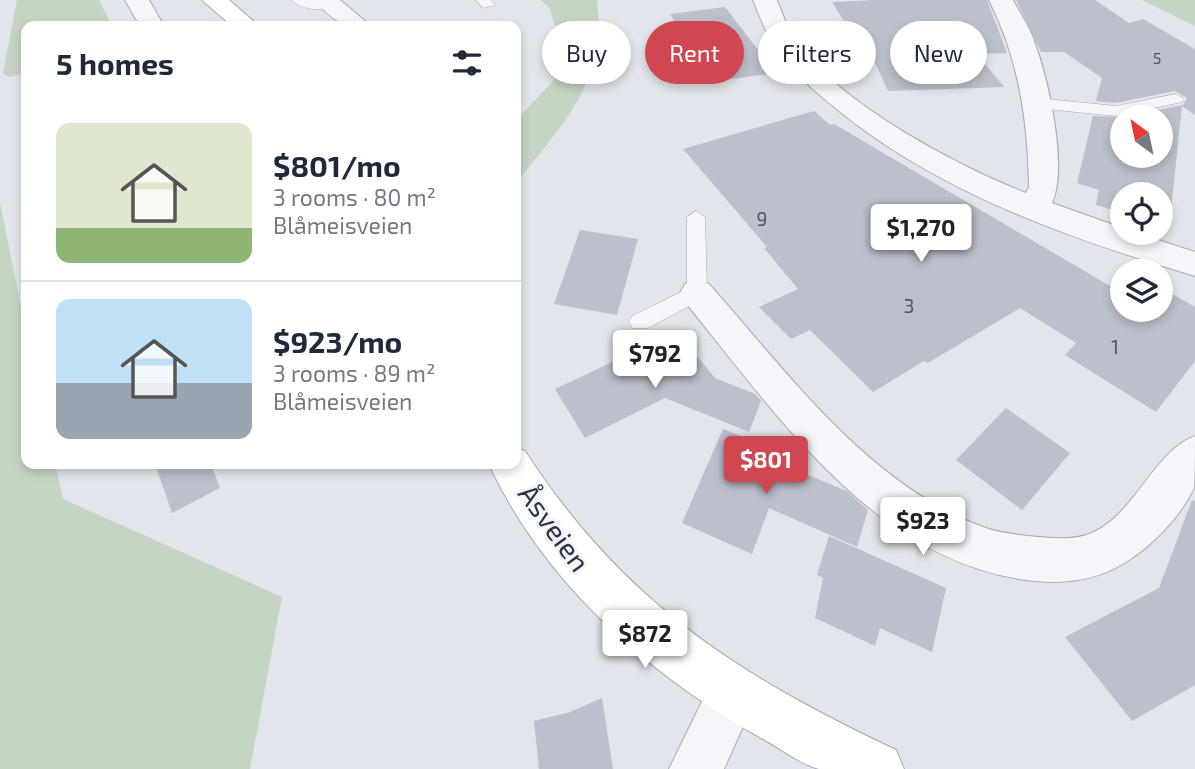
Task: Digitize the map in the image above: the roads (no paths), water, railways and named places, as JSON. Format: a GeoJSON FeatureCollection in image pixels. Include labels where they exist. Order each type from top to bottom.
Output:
{"type":"FeatureCollection","features":[{"type":"Feature","properties":{"kind":"street"},"geometry":{"type":"LineString","coordinates":[[137,0],[149,21]]}},
{"type":"Feature","properties":{"kind":"street"},"geometry":{"type":"LineString","coordinates":[[214,0],[241,21]]}},
{"type":"Feature","properties":{"kind":"street"},"geometry":{"type":"LineString","coordinates":[[765,0],[791,52],[855,111],[936,164],[1034,208],[1195,264]]}},
{"type":"Feature","properties":{"kind":"street"},"geometry":{"type":"LineString","coordinates":[[1001,0],[1020,34],[1042,128],[1044,187],[1034,208]]}},
{"type":"Feature","properties":{"kind":"street"},"geometry":{"type":"LineString","coordinates":[[330,2],[353,21]]}},
{"type":"Feature","properties":{"kind":"street"},"geometry":{"type":"LineString","coordinates":[[698,293],[862,477],[901,509],[941,531],[995,552],[1026,560],[1070,561],[1106,550],[1137,526],[1195,454]]}},
{"type":"Feature","properties":{"kind":"street","name":"Åsveien"},"geometry":{"type":"LineString","coordinates":[[513,469],[555,537],[587,575],[626,611],[733,693],[810,739],[877,769]]}},
{"type":"Feature","properties":{"kind":"street"},"geometry":{"type":"LineString","coordinates":[[695,769],[733,693]]}},
{"type":"Feature","properties":{"kind":"lane"},"geometry":{"type":"LineString","coordinates":[[298,0],[306,4],[330,2]]}},
{"type":"Feature","properties":{"kind":"lane"},"geometry":{"type":"LineString","coordinates":[[1036,103],[1116,111],[1176,99]]}},
{"type":"Feature","properties":{"kind":"lane"},"geometry":{"type":"LineString","coordinates":[[640,322],[698,293],[696,217]]}}]}
